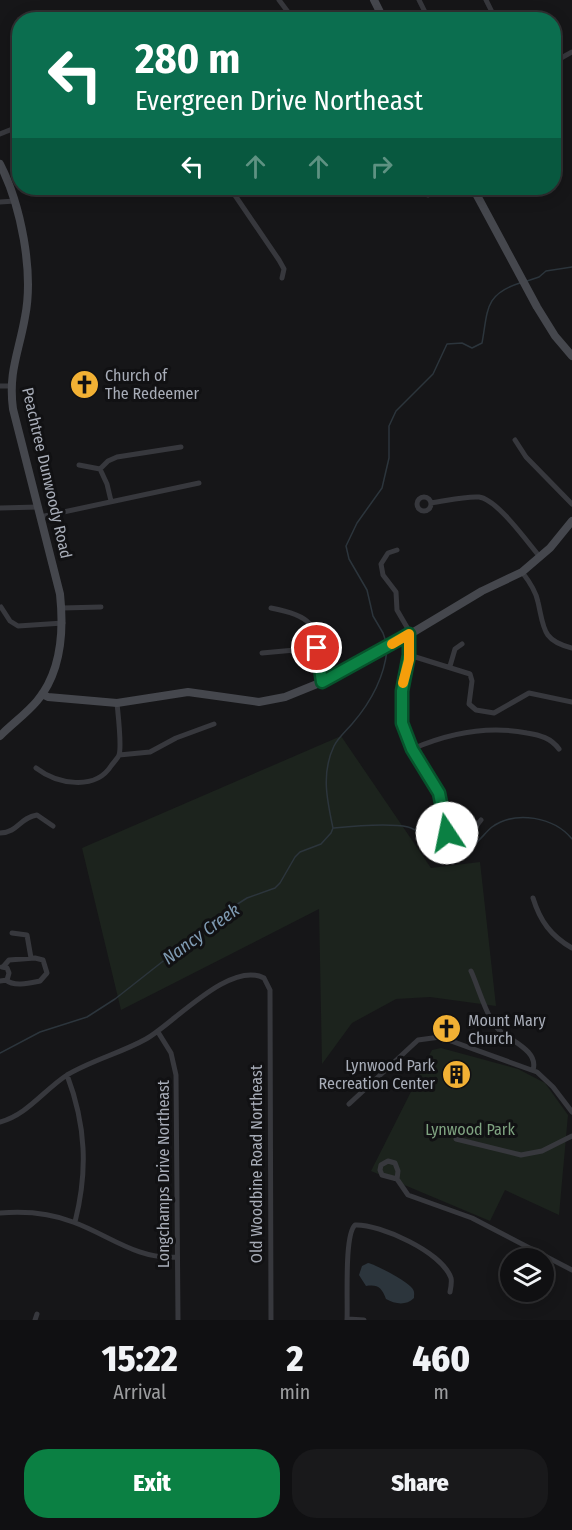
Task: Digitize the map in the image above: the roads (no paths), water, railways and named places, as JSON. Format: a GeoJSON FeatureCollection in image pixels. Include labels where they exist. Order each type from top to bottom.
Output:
{"type":"FeatureCollection","features":[{"type":"Feature","properties":{"kind":"main road","name":"Peachtree Dunwoody Road"},"geometry":{"type":"LineString","coordinates":[[0,164],[12,194]]}},
{"type":"Feature","properties":{"kind":"main road","name":"Peachtree Dunwoody Road"},"geometry":{"type":"LineString","coordinates":[[0,736],[36,703],[42,694],[57,664],[63,623],[60,594],[13,409],[11,386],[13,368],[25,319],[27,299],[23,242],[13,195]]}},
{"type":"Feature","properties":{"kind":"main road"},"geometry":{"type":"LineString","coordinates":[[477,195],[547,324],[572,356]]}},
{"type":"Feature","properties":{"kind":"main road"},"geometry":{"type":"LineString","coordinates":[[42,694],[48,697],[117,703],[188,692],[260,702],[285,698],[322,682],[397,642],[482,591],[522,572],[540,558],[572,521]]}},
{"type":"Feature","properties":{"kind":"street"},"geometry":{"type":"LineString","coordinates":[[235,195],[279,260],[284,269],[282,278]]}},
{"type":"Feature","properties":{"kind":"street"},"geometry":{"type":"LineString","coordinates":[[0,202],[15,201]]}},
{"type":"Feature","properties":{"kind":"street"},"geometry":{"type":"LineString","coordinates":[[0,386],[11,386]]}},
{"type":"Feature","properties":{"kind":"street"},"geometry":{"type":"LineString","coordinates":[[515,440],[526,457],[572,504]]}},
{"type":"Feature","properties":{"kind":"street"},"geometry":{"type":"LineString","coordinates":[[79,465],[100,468],[117,457],[181,447]]}},
{"type":"Feature","properties":{"kind":"street"},"geometry":{"type":"LineString","coordinates":[[100,468],[111,501]]}},
{"type":"Feature","properties":{"kind":"street"},"geometry":{"type":"LineString","coordinates":[[40,517],[199,483]]}},
{"type":"Feature","properties":{"kind":"street"},"geometry":{"type":"LineString","coordinates":[[431,503],[480,497],[487,500],[501,512],[540,558]]}},
{"type":"Feature","properties":{"kind":"street"},"geometry":{"type":"LineString","coordinates":[[0,508],[38,507]]}},
{"type":"Feature","properties":{"kind":"street"},"geometry":{"type":"LineString","coordinates":[[397,550],[388,553],[383,558],[381,570],[396,592],[397,610],[409,634],[409,655],[402,691],[402,723],[412,749],[439,793],[447,833],[451,838],[456,840],[465,838],[481,820]]}},
{"type":"Feature","properties":{"kind":"street"},"geometry":{"type":"LineString","coordinates":[[522,572],[534,591],[545,632],[560,645],[572,648]]}},
{"type":"Feature","properties":{"kind":"street"},"geometry":{"type":"LineString","coordinates":[[2,607],[10,621],[18,626],[63,623]]}},
{"type":"Feature","properties":{"kind":"street"},"geometry":{"type":"LineString","coordinates":[[62,608],[100,607]]}},
{"type":"Feature","properties":{"kind":"street"},"geometry":{"type":"LineString","coordinates":[[271,608],[302,616],[314,629],[322,682]]}},
{"type":"Feature","properties":{"kind":"street"},"geometry":{"type":"LineString","coordinates":[[450,666],[455,650],[462,644]]}},
{"type":"Feature","properties":{"kind":"street"},"geometry":{"type":"LineString","coordinates":[[262,653],[317,648]]}},
{"type":"Feature","properties":{"kind":"street"},"geometry":{"type":"LineString","coordinates":[[409,655],[470,674],[472,677],[469,704],[476,710],[494,713],[529,693],[572,702]]}},
{"type":"Feature","properties":{"kind":"street"},"geometry":{"type":"LineString","coordinates":[[36,768],[46,775],[85,783],[104,777],[119,754],[117,703]]}},
{"type":"Feature","properties":{"kind":"street"},"geometry":{"type":"LineString","coordinates":[[119,754],[150,752],[176,738],[214,724]]}},
{"type":"Feature","properties":{"kind":"street"},"geometry":{"type":"LineString","coordinates":[[412,749],[447,736],[488,729],[535,734],[549,739],[560,749]]}},
{"type":"Feature","properties":{"kind":"street"},"geometry":{"type":"LineString","coordinates":[[0,833],[10,832],[29,816],[37,815],[53,826]]}},
{"type":"Feature","properties":{"kind":"street"},"geometry":{"type":"LineString","coordinates":[[533,898],[554,937],[572,948]]}},
{"type":"Feature","properties":{"kind":"street"},"geometry":{"type":"LineString","coordinates":[[12,933],[27,935],[31,958]]}},
{"type":"Feature","properties":{"kind":"street"},"geometry":{"type":"LineString","coordinates":[[39,957],[45,962],[47,973],[43,979],[36,982],[17,984],[3,980],[9,973],[2,967],[9,960],[39,957]]}},
{"type":"Feature","properties":{"kind":"street"},"geometry":{"type":"LineString","coordinates":[[471,971],[494,1024],[534,1059],[535,1064],[532,1070]]}},
{"type":"Feature","properties":{"kind":"street","name":"Old Woodbine Road Northeast"},"geometry":{"type":"LineString","coordinates":[[158,1032],[207,992],[240,977],[256,975],[267,981],[270,990],[271,1320]]}},
{"type":"Feature","properties":{"kind":"street"},"geometry":{"type":"LineString","coordinates":[[0,1122],[24,1110],[68,1076],[140,1043],[158,1032]]}},
{"type":"Feature","properties":{"kind":"street","name":"Longchamps Drive Northeast"},"geometry":{"type":"LineString","coordinates":[[158,1032],[171,1053],[176,1074],[178,1320]]}},
{"type":"Feature","properties":{"kind":"street"},"geometry":{"type":"LineString","coordinates":[[349,1104],[418,1040],[440,1037],[537,1072],[553,1087],[572,1112]]}},
{"type":"Feature","properties":{"kind":"street"},"geometry":{"type":"LineString","coordinates":[[68,1076],[80,1114],[84,1150],[83,1186],[75,1222]]}},
{"type":"Feature","properties":{"kind":"street"},"geometry":{"type":"LineString","coordinates":[[456,1139],[521,1155],[542,1151],[572,1136]]}},
{"type":"Feature","properties":{"kind":"street"},"geometry":{"type":"LineString","coordinates":[[397,1179],[408,1195],[472,1218],[572,1270]]}},
{"type":"Feature","properties":{"kind":"street"},"geometry":{"type":"LineString","coordinates":[[0,1213],[33,1213],[75,1222],[138,1253],[157,1257],[177,1257]]}},
{"type":"Feature","properties":{"kind":"street"},"geometry":{"type":"LineString","coordinates":[[364,1320],[348,1319],[350,1224],[377,1227],[433,1256],[451,1279],[450,1292]]}},
{"type":"Feature","properties":{"kind":"waterway","name":"Nancy Creek"},"geometry":{"type":"LineString","coordinates":[[527,281],[539,277],[546,271],[572,267]]}},
{"type":"Feature","properties":{"kind":"waterway","name":"Nancy Creek"},"geometry":{"type":"LineString","coordinates":[[387,645],[373,616],[367,590],[349,559],[346,546],[357,523],[382,488],[389,458],[389,426],[396,411],[433,374],[447,344],[462,343],[472,348],[482,343],[487,313],[494,298],[508,287],[520,283]]}},
{"type":"Feature","properties":{"kind":"waterway","name":"Nancy Creek"},"geometry":{"type":"LineString","coordinates":[[0,1053],[40,1032],[87,1017],[115,999],[228,910],[247,898],[275,888],[300,852],[321,844],[333,828],[326,787],[330,756],[340,737],[359,716],[376,690],[387,650]]}},
{"type":"Feature","properties":{"kind":"waterway"},"geometry":{"type":"LineString","coordinates":[[334,828],[382,825],[408,827],[441,844],[463,848],[472,846],[492,827],[502,822],[534,818],[555,825],[572,839]]}},
{"type":"Feature","properties":{"kind":"place","name":"Church of The Redeemer"},"geometry":{"type":"Point","coordinates":[84,384]}},
{"type":"Feature","properties":{"kind":"place","name":"Mount Mary Church"},"geometry":{"type":"Point","coordinates":[447,1029]}},
{"type":"Feature","properties":{"kind":"place","name":"Lynwood Park Recreation Center"},"geometry":{"type":"Point","coordinates":[456,1074]}},
{"type":"Feature","properties":{"kind":"park label","name":"Lynwood Park"},"geometry":{"type":"Point","coordinates":[470,1129]}}]}
